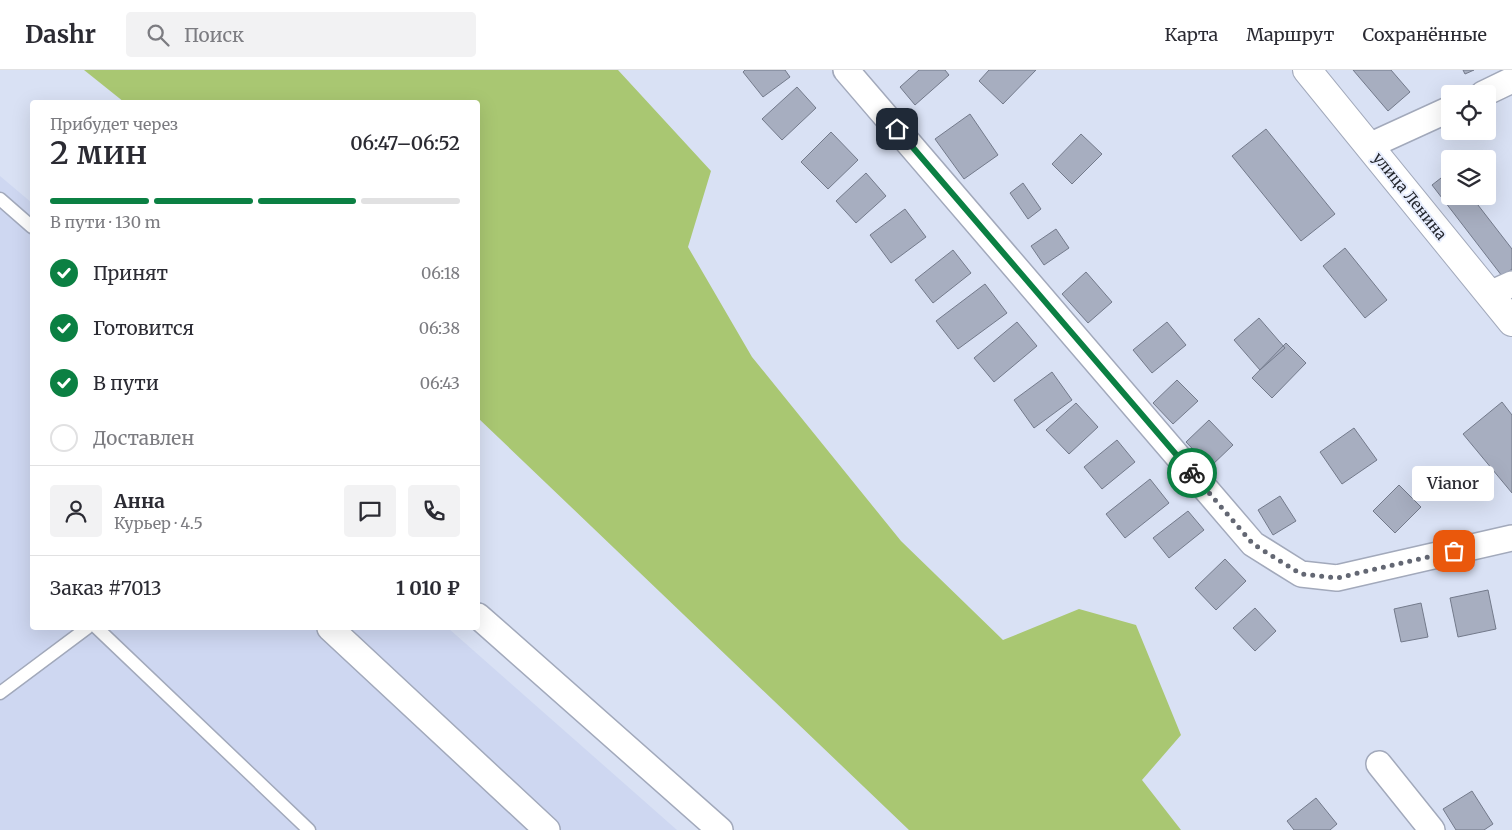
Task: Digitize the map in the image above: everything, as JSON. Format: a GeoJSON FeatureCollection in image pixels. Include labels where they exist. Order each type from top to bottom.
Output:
{"type":"FeatureCollection","features":[{"type":"Feature","properties":{"kind":"main road","name":"улица Ленина"},"geometry":{"type":"LineString","coordinates":[[1307,70],[1370,146],[1501,289],[1512,322]]}},
{"type":"Feature","properties":{"kind":"street"},"geometry":{"type":"LineString","coordinates":[[846,70],[1253,544],[1301,574],[1337,578],[1512,538]]}},
{"type":"Feature","properties":{"kind":"street"},"geometry":{"type":"LineString","coordinates":[[1496,88],[1512,80]]}},
{"type":"Feature","properties":{"kind":"street"},"geometry":{"type":"LineString","coordinates":[[1370,146],[1441,113]]}},
{"type":"Feature","properties":{"kind":"street"},"geometry":{"type":"LineString","coordinates":[[480,618],[720,830]]}},
{"type":"Feature","properties":{"kind":"street"},"geometry":{"type":"LineString","coordinates":[[332,630],[547,830]]}},
{"type":"Feature","properties":{"kind":"street"},"geometry":{"type":"LineString","coordinates":[[1379,764],[1432,830]]}},
{"type":"Feature","properties":{"kind":"lane"},"geometry":{"type":"LineString","coordinates":[[0,199],[30,224]]}},
{"type":"Feature","properties":{"kind":"lane"},"geometry":{"type":"LineString","coordinates":[[0,693],[84,630]]}},
{"type":"Feature","properties":{"kind":"lane"},"geometry":{"type":"LineString","coordinates":[[99,630],[309,830]]}},
{"type":"Feature","properties":{"kind":"shaded area"},"geometry":{"type":"Polygon","coordinates":[[[0,176],[30,201],[30,630],[450,630],[677,830],[0,830],[0,176]]]}},
{"type":"Feature","properties":{"kind":"green space"},"geometry":{"type":"Polygon","coordinates":[[[84,70],[618,70],[711,171],[688,247],[752,357],[901,541],[1003,640],[1079,609],[1136,625],[1181,735],[1142,780],[1181,830],[909,830],[480,420],[480,100],[122,100],[84,70]]]}},
{"type":"Feature","properties":{"kind":"building"},"geometry":{"type":"Polygon","coordinates":[[[745,70],[785,70],[790,77],[763,97],[743,72],[745,70]]]}},
{"type":"Feature","properties":{"kind":"building"},"geometry":{"type":"Polygon","coordinates":[[[919,70],[945,70],[949,75],[915,105],[900,87],[919,70]]]}},
{"type":"Feature","properties":{"kind":"building"},"geometry":{"type":"Polygon","coordinates":[[[989,70],[1036,70],[1003,104],[979,81],[989,70]]]}},
{"type":"Feature","properties":{"kind":"building"},"geometry":{"type":"Polygon","coordinates":[[[1353,70],[1391,70],[1410,92],[1388,111],[1353,70]]]}},
{"type":"Feature","properties":{"kind":"building"},"geometry":{"type":"Polygon","coordinates":[[[1463,70],[1474,70],[1465,74],[1463,70]]]}},
{"type":"Feature","properties":{"kind":"building"},"geometry":{"type":"Polygon","coordinates":[[[797,87],[816,108],[782,140],[762,119],[797,87]]]}},
{"type":"Feature","properties":{"kind":"building"},"geometry":{"type":"Polygon","coordinates":[[[970,114],[998,155],[964,179],[935,139],[970,114]]]}},
{"type":"Feature","properties":{"kind":"building"},"geometry":{"type":"Polygon","coordinates":[[[1266,129],[1335,214],[1301,241],[1232,156],[1266,129]]]}},
{"type":"Feature","properties":{"kind":"building"},"geometry":{"type":"Polygon","coordinates":[[[831,132],[858,160],[828,189],[801,162],[831,132]]]}},
{"type":"Feature","properties":{"kind":"building"},"geometry":{"type":"Polygon","coordinates":[[[1081,134],[1102,154],[1072,184],[1052,164],[1081,134]]]}},
{"type":"Feature","properties":{"kind":"building"},"geometry":{"type":"Polygon","coordinates":[[[866,173],[886,196],[856,223],[836,201],[866,173]]]}},
{"type":"Feature","properties":{"kind":"building"},"geometry":{"type":"Polygon","coordinates":[[[1441,178],[1441,197],[1432,185],[1441,178]]]}},
{"type":"Feature","properties":{"kind":"building"},"geometry":{"type":"Polygon","coordinates":[[[1023,183],[1041,209],[1028,219],[1010,193],[1023,183]]]}},
{"type":"Feature","properties":{"kind":"building"},"geometry":{"type":"Polygon","coordinates":[[[1447,205],[1478,205],[1512,249],[1512,269],[1502,276],[1447,205]]]}},
{"type":"Feature","properties":{"kind":"building"},"geometry":{"type":"Polygon","coordinates":[[[905,209],[926,237],[891,263],[870,235],[905,209]]]}},
{"type":"Feature","properties":{"kind":"building"},"geometry":{"type":"Polygon","coordinates":[[[1056,229],[1069,248],[1044,265],[1031,246],[1056,229]]]}},
{"type":"Feature","properties":{"kind":"building"},"geometry":{"type":"Polygon","coordinates":[[[1345,248],[1387,300],[1365,318],[1323,266],[1345,248]]]}},
{"type":"Feature","properties":{"kind":"building"},"geometry":{"type":"Polygon","coordinates":[[[953,250],[971,273],[933,303],[915,280],[953,250]]]}},
{"type":"Feature","properties":{"kind":"building"},"geometry":{"type":"Polygon","coordinates":[[[1086,272],[1112,302],[1088,323],[1062,294],[1086,272]]]}},
{"type":"Feature","properties":{"kind":"building"},"geometry":{"type":"Polygon","coordinates":[[[985,284],[1007,313],[958,349],[936,321],[985,284]]]}},
{"type":"Feature","properties":{"kind":"building"},"geometry":{"type":"Polygon","coordinates":[[[1259,318],[1285,348],[1260,370],[1234,340],[1259,318]]]}},
{"type":"Feature","properties":{"kind":"building"},"geometry":{"type":"Polygon","coordinates":[[[1017,322],[1037,346],[994,382],[974,358],[1017,322]]]}},
{"type":"Feature","properties":{"kind":"building"},"geometry":{"type":"Polygon","coordinates":[[[1167,322],[1186,345],[1152,373],[1133,350],[1167,322]]]}},
{"type":"Feature","properties":{"kind":"building"},"geometry":{"type":"Polygon","coordinates":[[[1286,343],[1306,363],[1272,398],[1252,378],[1286,343]]]}},
{"type":"Feature","properties":{"kind":"building"},"geometry":{"type":"Polygon","coordinates":[[[1052,372],[1072,400],[1034,428],[1014,400],[1052,372]]]}},
{"type":"Feature","properties":{"kind":"building"},"geometry":{"type":"Polygon","coordinates":[[[1177,380],[1198,401],[1173,424],[1153,403],[1177,380]]]}},
{"type":"Feature","properties":{"kind":"building"},"geometry":{"type":"Polygon","coordinates":[[[1502,402],[1512,415],[1512,493],[1463,434],[1502,402]]]}},
{"type":"Feature","properties":{"kind":"building"},"geometry":{"type":"Polygon","coordinates":[[[1076,403],[1098,427],[1069,454],[1046,430],[1076,403]]]}},
{"type":"Feature","properties":{"kind":"building"},"geometry":{"type":"Polygon","coordinates":[[[1209,420],[1233,445],[1210,467],[1186,442],[1209,420]]]}},
{"type":"Feature","properties":{"kind":"building"},"geometry":{"type":"Polygon","coordinates":[[[1354,428],[1377,460],[1342,484],[1320,452],[1354,428]]]}},
{"type":"Feature","properties":{"kind":"building"},"geometry":{"type":"Polygon","coordinates":[[[1117,440],[1135,462],[1102,489],[1084,467],[1117,440]]]}},
{"type":"Feature","properties":{"kind":"building"},"geometry":{"type":"Polygon","coordinates":[[[1150,479],[1169,503],[1125,538],[1106,514],[1150,479]]]}},
{"type":"Feature","properties":{"kind":"building"},"geometry":{"type":"Polygon","coordinates":[[[1399,485],[1421,507],[1395,533],[1373,511],[1399,485]]]}},
{"type":"Feature","properties":{"kind":"building"},"geometry":{"type":"Polygon","coordinates":[[[1280,496],[1296,521],[1273,535],[1258,510],[1280,496]]]}},
{"type":"Feature","properties":{"kind":"building"},"geometry":{"type":"Polygon","coordinates":[[[1188,511],[1204,530],[1169,558],[1153,538],[1188,511]]]}},
{"type":"Feature","properties":{"kind":"building"},"geometry":{"type":"Polygon","coordinates":[[[1225,559],[1246,581],[1216,610],[1195,588],[1225,559]]]}},
{"type":"Feature","properties":{"kind":"building"},"geometry":{"type":"Polygon","coordinates":[[[1488,590],[1496,629],[1458,637],[1450,598],[1488,590]]]}},
{"type":"Feature","properties":{"kind":"building"},"geometry":{"type":"Polygon","coordinates":[[[1421,603],[1428,637],[1401,642],[1394,609],[1421,603]]]}},
{"type":"Feature","properties":{"kind":"building"},"geometry":{"type":"Polygon","coordinates":[[[1255,608],[1276,631],[1255,651],[1233,628],[1255,608]]]}},
{"type":"Feature","properties":{"kind":"building"},"geometry":{"type":"Polygon","coordinates":[[[1472,791],[1493,824],[1484,830],[1456,830],[1443,809],[1472,791]]]}},
{"type":"Feature","properties":{"kind":"building"},"geometry":{"type":"Polygon","coordinates":[[[1316,798],[1337,824],[1330,830],[1294,830],[1287,821],[1316,798]]]}},
{"type":"Feature","properties":{"kind":"way so far"},"geometry":{"type":"LineString","coordinates":[[1192,473],[1253,544],[1301,574],[1337,578],[1454,551]]}},
{"type":"Feature","properties":{"kind":"place","name":"Vianor"},"geometry":{"type":"Point","coordinates":[1454,551]}},
{"type":"Feature","properties":{"kind":"route"},"geometry":{"type":"LineString","coordinates":[[897,129],[1192,473]]}}]}
